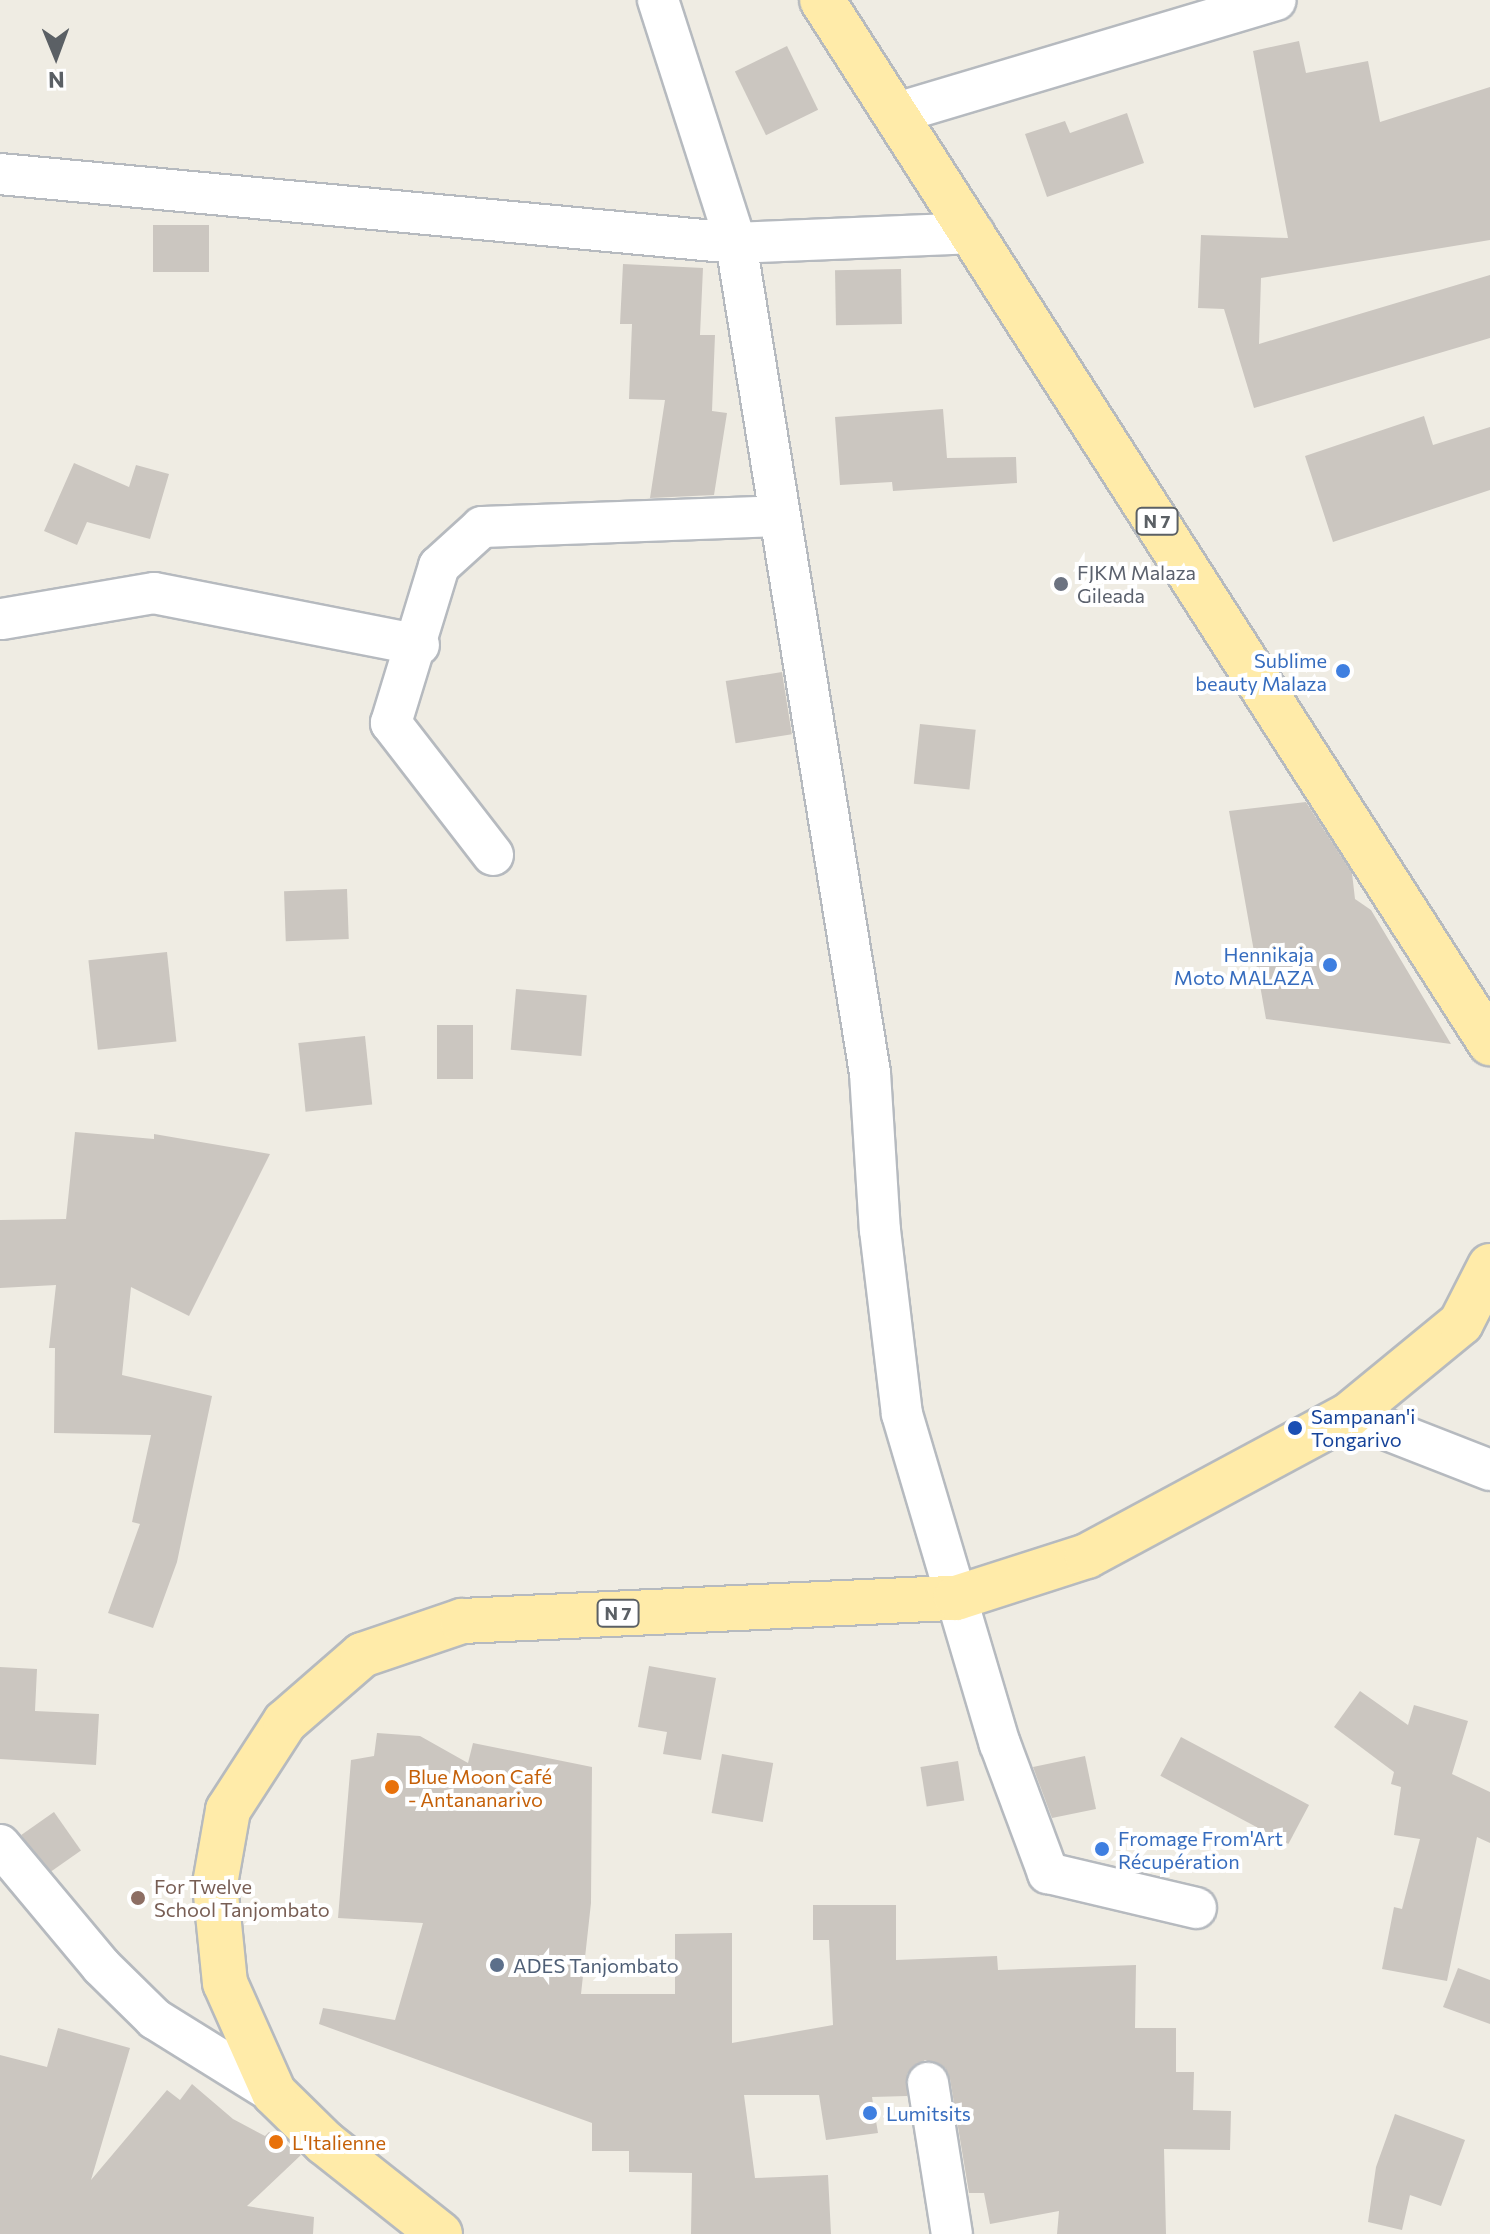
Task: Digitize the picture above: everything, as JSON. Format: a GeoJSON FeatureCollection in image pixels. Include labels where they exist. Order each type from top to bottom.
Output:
{"type":"FeatureCollection","features":[{"type":"Feature","properties":{"kind":"main road","name":"N 7"},"geometry":{"type":"LineString","coordinates":[[822,0],[1490,1043]]}},
{"type":"Feature","properties":{"kind":"main road","name":"N 7"},"geometry":{"type":"LineString","coordinates":[[440,2234],[325,2143],[274,2093],[225,1983],[215,1884],[228,1810],[285,1722],[362,1655],[462,1621],[956,1598],[1087,1556],[1349,1415],[1461,1323],[1490,1266]]}},
{"type":"Feature","properties":{"kind":"street"},"geometry":{"type":"LineString","coordinates":[[658,0],[736,243],[870,1073],[880,1230],[902,1414],[956,1598],[1048,1873],[1196,1908]]}},
{"type":"Feature","properties":{"kind":"street"},"geometry":{"type":"LineString","coordinates":[[897,113],[1276,0]]}},
{"type":"Feature","properties":{"kind":"street"},"geometry":{"type":"LineString","coordinates":[[0,174],[736,243],[974,233]]}},
{"type":"Feature","properties":{"kind":"street"},"geometry":{"type":"LineString","coordinates":[[493,855],[391,723],[419,645],[439,566],[482,527],[779,516]]}},
{"type":"Feature","properties":{"kind":"street"},"geometry":{"type":"LineString","coordinates":[[2,619],[154,593],[419,645]]}},
{"type":"Feature","properties":{"kind":"street"},"geometry":{"type":"LineString","coordinates":[[1349,1415],[1490,1470]]}},
{"type":"Feature","properties":{"kind":"street"},"geometry":{"type":"LineString","coordinates":[[0,1845],[101,1966],[155,2019],[274,2093]]}},
{"type":"Feature","properties":{"kind":"street"},"geometry":{"type":"LineString","coordinates":[[928,2083],[952,2234]]}},
{"type":"Feature","properties":{"kind":"building"},"geometry":{"type":"Polygon","coordinates":[[[1299,41],[1306,73],[1368,61],[1380,122],[1490,87],[1490,240],[1261,278],[1259,344],[1490,275],[1490,338],[1254,408],[1224,309],[1198,308],[1201,235],[1288,238],[1253,51],[1299,41]]]}},
{"type":"Feature","properties":{"kind":"building"},"geometry":{"type":"Polygon","coordinates":[[[787,46],[818,110],[766,135],[735,71],[787,46]]]}},
{"type":"Feature","properties":{"kind":"building"},"geometry":{"type":"Polygon","coordinates":[[[1127,113],[1144,163],[1047,197],[1025,134],[1065,121],[1070,133],[1127,113]]]}},
{"type":"Feature","properties":{"kind":"building"},"geometry":{"type":"Polygon","coordinates":[[[153,225],[209,225],[209,272],[153,272],[153,225]]]}},
{"type":"Feature","properties":{"kind":"building"},"geometry":{"type":"Polygon","coordinates":[[[623,264],[703,268],[700,335],[715,335],[712,411],[727,413],[714,495],[650,498],[665,400],[629,399],[632,324],[620,324],[623,264]]]}},
{"type":"Feature","properties":{"kind":"building"},"geometry":{"type":"Polygon","coordinates":[[[901,269],[902,324],[836,325],[835,270],[901,269]]]}},
{"type":"Feature","properties":{"kind":"building"},"geometry":{"type":"Polygon","coordinates":[[[943,409],[947,458],[1016,457],[1017,483],[893,491],[892,482],[840,485],[835,417],[943,409]]]}},
{"type":"Feature","properties":{"kind":"building"},"geometry":{"type":"Polygon","coordinates":[[[1424,416],[1433,445],[1490,427],[1490,490],[1333,542],[1305,456],[1424,416]]]}},
{"type":"Feature","properties":{"kind":"building"},"geometry":{"type":"Polygon","coordinates":[[[74,463],[129,487],[136,465],[169,474],[150,539],[87,522],[77,545],[44,531],[74,463]]]}},
{"type":"Feature","properties":{"kind":"building"},"geometry":{"type":"Polygon","coordinates":[[[782,672],[792,734],[736,743],[726,681],[782,672]]]}},
{"type":"Feature","properties":{"kind":"building"},"geometry":{"type":"Polygon","coordinates":[[[920,724],[976,730],[969,790],[914,784],[920,724]]]}},
{"type":"Feature","properties":{"kind":"building","name":"Hennikaja Moto MALAZA"},"geometry":{"type":"Polygon","coordinates":[[[1306,802],[1352,873],[1355,899],[1371,910],[1451,1044],[1266,1019],[1229,811],[1306,802]]]}},
{"type":"Feature","properties":{"kind":"building"},"geometry":{"type":"Polygon","coordinates":[[[347,889],[349,939],[286,941],[284,891],[347,889]]]}},
{"type":"Feature","properties":{"kind":"building"},"geometry":{"type":"Polygon","coordinates":[[[167,952],[176,1042],[98,1050],[88,960],[167,952]]]}},
{"type":"Feature","properties":{"kind":"building"},"geometry":{"type":"Polygon","coordinates":[[[516,989],[587,995],[581,1056],[511,1050],[516,989]]]}},
{"type":"Feature","properties":{"kind":"building"},"geometry":{"type":"Polygon","coordinates":[[[437,1025],[473,1025],[473,1079],[437,1079],[437,1025]]]}},
{"type":"Feature","properties":{"kind":"building"},"geometry":{"type":"Polygon","coordinates":[[[365,1036],[372,1105],[306,1112],[298,1043],[365,1036]]]}},
{"type":"Feature","properties":{"kind":"building"},"geometry":{"type":"Polygon","coordinates":[[[75,1132],[154,1139],[154,1134],[270,1154],[189,1316],[131,1287],[122,1375],[212,1396],[177,1562],[153,1628],[108,1613],[140,1524],[132,1522],[151,1435],[54,1433],[55,1348],[49,1348],[56,1285],[0,1288],[0,1220],[66,1219],[75,1132]]]}},
{"type":"Feature","properties":{"kind":"building"},"geometry":{"type":"Polygon","coordinates":[[[649,1666],[716,1678],[701,1760],[663,1754],[667,1732],[638,1727],[649,1666]]]}},
{"type":"Feature","properties":{"kind":"building"},"geometry":{"type":"Polygon","coordinates":[[[0,1667],[37,1669],[35,1711],[99,1714],[96,1765],[0,1759],[0,1667]]]}},
{"type":"Feature","properties":{"kind":"building"},"geometry":{"type":"Polygon","coordinates":[[[1360,1691],[1408,1725],[1414,1705],[1468,1721],[1452,1774],[1490,1792],[1490,1843],[1477,1837],[1447,1981],[1382,1969],[1394,1907],[1402,1909],[1420,1839],[1394,1835],[1401,1787],[1391,1784],[1394,1772],[1334,1727],[1360,1691]]]}},
{"type":"Feature","properties":{"kind":"building"},"geometry":{"type":"Polygon","coordinates":[[[377,1733],[420,1736],[468,1763],[473,1743],[592,1767],[591,1903],[581,1994],[675,1994],[675,1934],[732,1933],[732,2043],[833,2025],[829,1940],[813,1940],[813,1905],[896,1905],[896,1960],[997,1956],[998,1970],[1136,1965],[1135,2028],[1176,2028],[1176,2072],[1194,2072],[1193,2110],[1231,2111],[1230,2150],[1164,2149],[1166,2234],[1057,2234],[1059,2211],[990,2224],[984,2193],[969,2193],[950,2079],[945,2068],[925,2060],[907,2074],[907,2096],[872,2097],[878,2133],[826,2140],[819,2095],[744,2095],[755,2178],[828,2175],[831,2234],[691,2234],[692,2173],[629,2172],[629,2151],[592,2151],[592,2123],[319,2024],[323,2008],[395,2020],[423,1923],[338,1918],[351,1760],[374,1756],[377,1733]]]}},
{"type":"Feature","properties":{"kind":"building"},"geometry":{"type":"Polygon","coordinates":[[[1181,1737],[1309,1805],[1288,1844],[1160,1776],[1181,1737]]]}},
{"type":"Feature","properties":{"kind":"building"},"geometry":{"type":"Polygon","coordinates":[[[722,1754],[773,1763],[763,1822],[712,1813],[722,1754]]]}},
{"type":"Feature","properties":{"kind":"building"},"geometry":{"type":"Polygon","coordinates":[[[1085,1756],[1096,1809],[1052,1818],[1033,1767],[1085,1756]]]}},
{"type":"Feature","properties":{"kind":"building"},"geometry":{"type":"Polygon","coordinates":[[[958,1761],[964,1801],[927,1806],[920,1767],[958,1761]]]}},
{"type":"Feature","properties":{"kind":"building"},"geometry":{"type":"Polygon","coordinates":[[[54,1812],[81,1851],[48,1873],[21,1835],[54,1812]]]}},
{"type":"Feature","properties":{"kind":"building"},"geometry":{"type":"Polygon","coordinates":[[[1458,1968],[1490,1980],[1490,2024],[1443,2007],[1458,1968]]]}},
{"type":"Feature","properties":{"kind":"building"},"geometry":{"type":"Polygon","coordinates":[[[58,2028],[130,2048],[91,2180],[167,2090],[180,2100],[192,2084],[233,2119],[265,2136],[269,2132],[301,2155],[247,2206],[314,2217],[313,2234],[0,2234],[0,2055],[47,2067],[58,2028]]]}},
{"type":"Feature","properties":{"kind":"building"},"geometry":{"type":"Polygon","coordinates":[[[1395,2114],[1465,2140],[1441,2206],[1410,2195],[1402,2230],[1368,2222],[1376,2167],[1395,2114]]]}},
{"type":"Feature","properties":{"kind":"place","name":"FJKM Malaza Gileada"},"geometry":{"type":"Point","coordinates":[1061,584]}},
{"type":"Feature","properties":{"kind":"place","name":"Sublime beauty Malaza"},"geometry":{"type":"Point","coordinates":[1343,671]}},
{"type":"Feature","properties":{"kind":"place","name":"Hennikaja Moto MALAZA"},"geometry":{"type":"Point","coordinates":[1330,965]}},
{"type":"Feature","properties":{"kind":"place","name":"Sampanan'i Tongarivo"},"geometry":{"type":"Point","coordinates":[1295,1428]}},
{"type":"Feature","properties":{"kind":"place","name":"Blue Moon Café - Antananarivo"},"geometry":{"type":"Point","coordinates":[392,1787]}},
{"type":"Feature","properties":{"kind":"place","name":"Fromage From'Art Récupération"},"geometry":{"type":"Point","coordinates":[1102,1849]}},
{"type":"Feature","properties":{"kind":"place","name":"For Twelve School Tanjombato"},"geometry":{"type":"Point","coordinates":[138,1898]}},
{"type":"Feature","properties":{"kind":"place","name":"ADES Tanjombato"},"geometry":{"type":"Point","coordinates":[497,1965]}},
{"type":"Feature","properties":{"kind":"place","name":"Lumitsits"},"geometry":{"type":"Point","coordinates":[870,2113]}},
{"type":"Feature","properties":{"kind":"place","name":"L'Italienne"},"geometry":{"type":"Point","coordinates":[276,2142]}}]}
